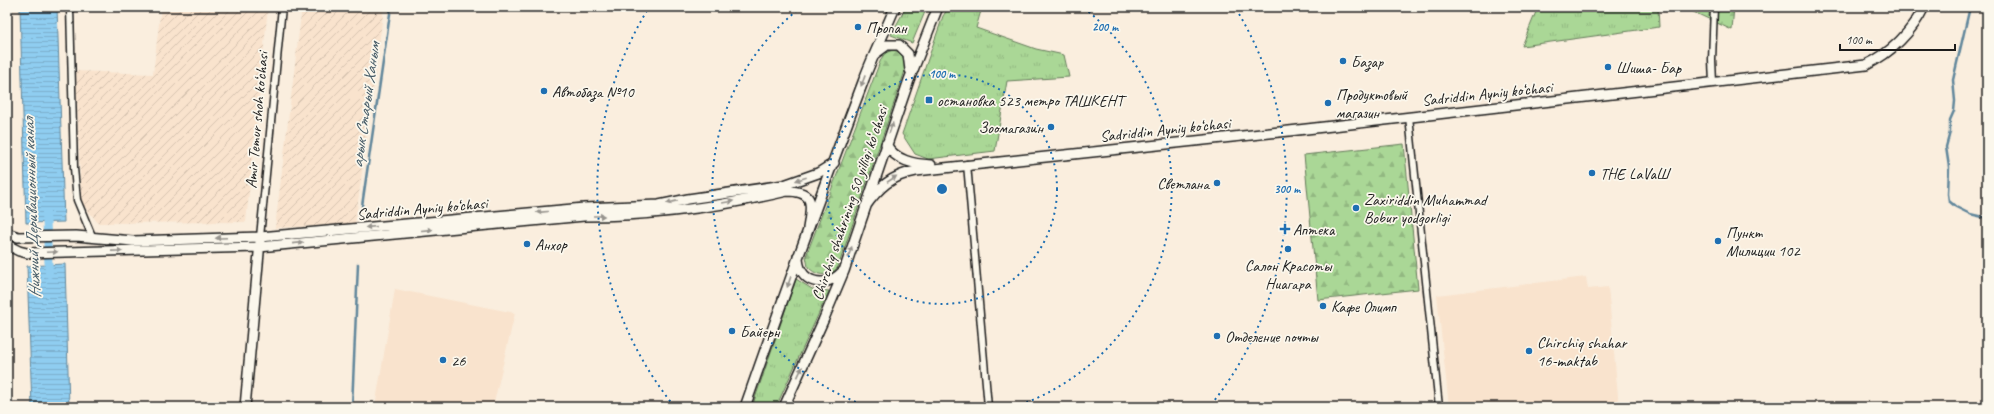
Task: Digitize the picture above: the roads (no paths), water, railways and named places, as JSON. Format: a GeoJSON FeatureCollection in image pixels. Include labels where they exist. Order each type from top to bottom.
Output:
{"type":"FeatureCollection","features":[{"type":"Feature","properties":{"kind":"main road","name":"Chirchiq shahrining 50 yilligi koʻchasi"},"geometry":{"type":"LineString","coordinates":[[745,407],[808,228],[834,163],[870,64],[895,7]]}},
{"type":"Feature","properties":{"kind":"main road","name":"Chirchiq shahrining 50 yilligi koʻchasi"},"geometry":{"type":"LineString","coordinates":[[784,407],[844,271],[886,144],[909,80],[938,7]]}},
{"type":"Feature","properties":{"kind":"main road","name":"Sadriddin Ayniy ko‘chasi"},"geometry":{"type":"LineString","coordinates":[[967,164],[1409,117],[1866,65],[1878,60],[1898,43],[1916,22],[1924,7]]}},
{"type":"Feature","properties":{"kind":"main road"},"geometry":{"type":"LineString","coordinates":[[870,64],[876,54],[884,47],[890,44],[899,45],[906,50],[909,58],[911,67],[909,80]]}},
{"type":"Feature","properties":{"kind":"main road"},"geometry":{"type":"LineString","coordinates":[[886,144],[889,150],[897,156],[914,163],[967,164]]}},
{"type":"Feature","properties":{"kind":"main road","name":"Sadriddin Ayniy ko‘chasi"},"geometry":{"type":"LineString","coordinates":[[7,233],[18,237],[92,236],[133,241],[260,237],[584,208],[659,205],[688,199],[784,185],[818,173],[834,163]]}},
{"type":"Feature","properties":{"kind":"main road"},"geometry":{"type":"LineString","coordinates":[[865,207],[877,190],[899,175],[916,171],[967,164]]}},
{"type":"Feature","properties":{"kind":"main road","name":"Sadriddin Ayniy ko‘chasi"},"geometry":{"type":"LineString","coordinates":[[7,245],[27,253],[259,247],[584,216],[631,216],[713,204],[787,190],[803,193],[809,198],[811,210],[808,228]]}},
{"type":"Feature","properties":{"kind":"main road"},"geometry":{"type":"LineString","coordinates":[[245,407],[260,237]]}},
{"type":"Feature","properties":{"kind":"main road"},"geometry":{"type":"LineString","coordinates":[[799,253],[801,271],[807,277],[815,281],[830,281],[844,271]]}},
{"type":"Feature","properties":{"kind":"street"},"geometry":{"type":"LineString","coordinates":[[70,7],[74,168],[77,200],[92,236]]}},
{"type":"Feature","properties":{"kind":"street","name":"Amir Temur shoh ko‘chasi"},"geometry":{"type":"LineString","coordinates":[[260,237],[282,7]]}},
{"type":"Feature","properties":{"kind":"street"},"geometry":{"type":"LineString","coordinates":[[1713,83],[1712,60],[1714,7]]}},
{"type":"Feature","properties":{"kind":"street"},"geometry":{"type":"LineString","coordinates":[[1409,117],[1439,407]]}},
{"type":"Feature","properties":{"kind":"street"},"geometry":{"type":"LineString","coordinates":[[967,164],[988,407]]}},
{"type":"Feature","properties":{"kind":"water"},"geometry":{"type":"Polygon","coordinates":[[[20,7],[57,7],[64,222],[26,223],[20,7]]]}},
{"type":"Feature","properties":{"kind":"water"},"geometry":{"type":"Polygon","coordinates":[[[65,264],[69,407],[32,407],[27,266],[65,264]]]}},
{"type":"Feature","properties":{"kind":"waterway","name":"арык Старый Ханым"},"geometry":{"type":"LineString","coordinates":[[362,206],[391,7]]}},
{"type":"Feature","properties":{"kind":"waterway"},"geometry":{"type":"LineString","coordinates":[[1970,7],[1953,80],[1955,101],[1954,111],[1950,120],[1950,132],[1946,147],[1949,167],[1948,194],[1949,201],[1956,207],[1970,214],[1987,218]]}},
{"type":"Feature","properties":{"kind":"waterway","name":"Нижний Деривационный канал"},"geometry":{"type":"LineString","coordinates":[[46,212],[49,274]]}},
{"type":"Feature","properties":{"kind":"waterway","name":"арык Старый Ханым"},"geometry":{"type":"LineString","coordinates":[[352,407],[358,264]]}},
{"type":"Feature","properties":{"kind":"place","name":"Пропан"},"geometry":{"type":"Point","coordinates":[858,27]}},
{"type":"Feature","properties":{"kind":"place","name":"Базар"},"geometry":{"type":"Point","coordinates":[1343,61]}},
{"type":"Feature","properties":{"kind":"place","name":"Шиша- Бар"},"geometry":{"type":"Point","coordinates":[1608,67]}},
{"type":"Feature","properties":{"kind":"place","name":"Автобаза №10"},"geometry":{"type":"Point","coordinates":[544,91]}},
{"type":"Feature","properties":{"kind":"place","name":"остановка 523 метро ТАШКЕНТ"},"geometry":{"type":"Point","coordinates":[929,100]}},
{"type":"Feature","properties":{"kind":"place","name":"Продуктовый магазин"},"geometry":{"type":"Point","coordinates":[1328,103]}},
{"type":"Feature","properties":{"kind":"place","name":"Зоомагазин"},"geometry":{"type":"Point","coordinates":[1051,127]}},
{"type":"Feature","properties":{"kind":"place","name":"THE LaVaШ"},"geometry":{"type":"Point","coordinates":[1592,173]}},
{"type":"Feature","properties":{"kind":"place","name":"Светлана"},"geometry":{"type":"Point","coordinates":[1217,183]}},
{"type":"Feature","properties":{"kind":"place","name":"Zaxiriddin Muhammad Bobur yodgorligi"},"geometry":{"type":"Point","coordinates":[1356,208]}},
{"type":"Feature","properties":{"kind":"place","name":"Аптека"},"geometry":{"type":"Point","coordinates":[1285,229]}},
{"type":"Feature","properties":{"kind":"place","name":"Пункт Милиции 102"},"geometry":{"type":"Point","coordinates":[1718,241]}},
{"type":"Feature","properties":{"kind":"place","name":"Анхор"},"geometry":{"type":"Point","coordinates":[527,244]}},
{"type":"Feature","properties":{"kind":"place","name":"Салон Красоты Ниагара"},"geometry":{"type":"Point","coordinates":[1288,249]}},
{"type":"Feature","properties":{"kind":"place","name":"Кафе Олимп"},"geometry":{"type":"Point","coordinates":[1323,306]}},
{"type":"Feature","properties":{"kind":"place","name":"Байерн"},"geometry":{"type":"Point","coordinates":[732,331]}},
{"type":"Feature","properties":{"kind":"place","name":"Отделение почты"},"geometry":{"type":"Point","coordinates":[1217,336]}},
{"type":"Feature","properties":{"kind":"place","name":"Chirchiq shahar 16-maktab"},"geometry":{"type":"Point","coordinates":[1529,351]}},
{"type":"Feature","properties":{"kind":"place","name":"26"},"geometry":{"type":"Point","coordinates":[443,360]}}]}
